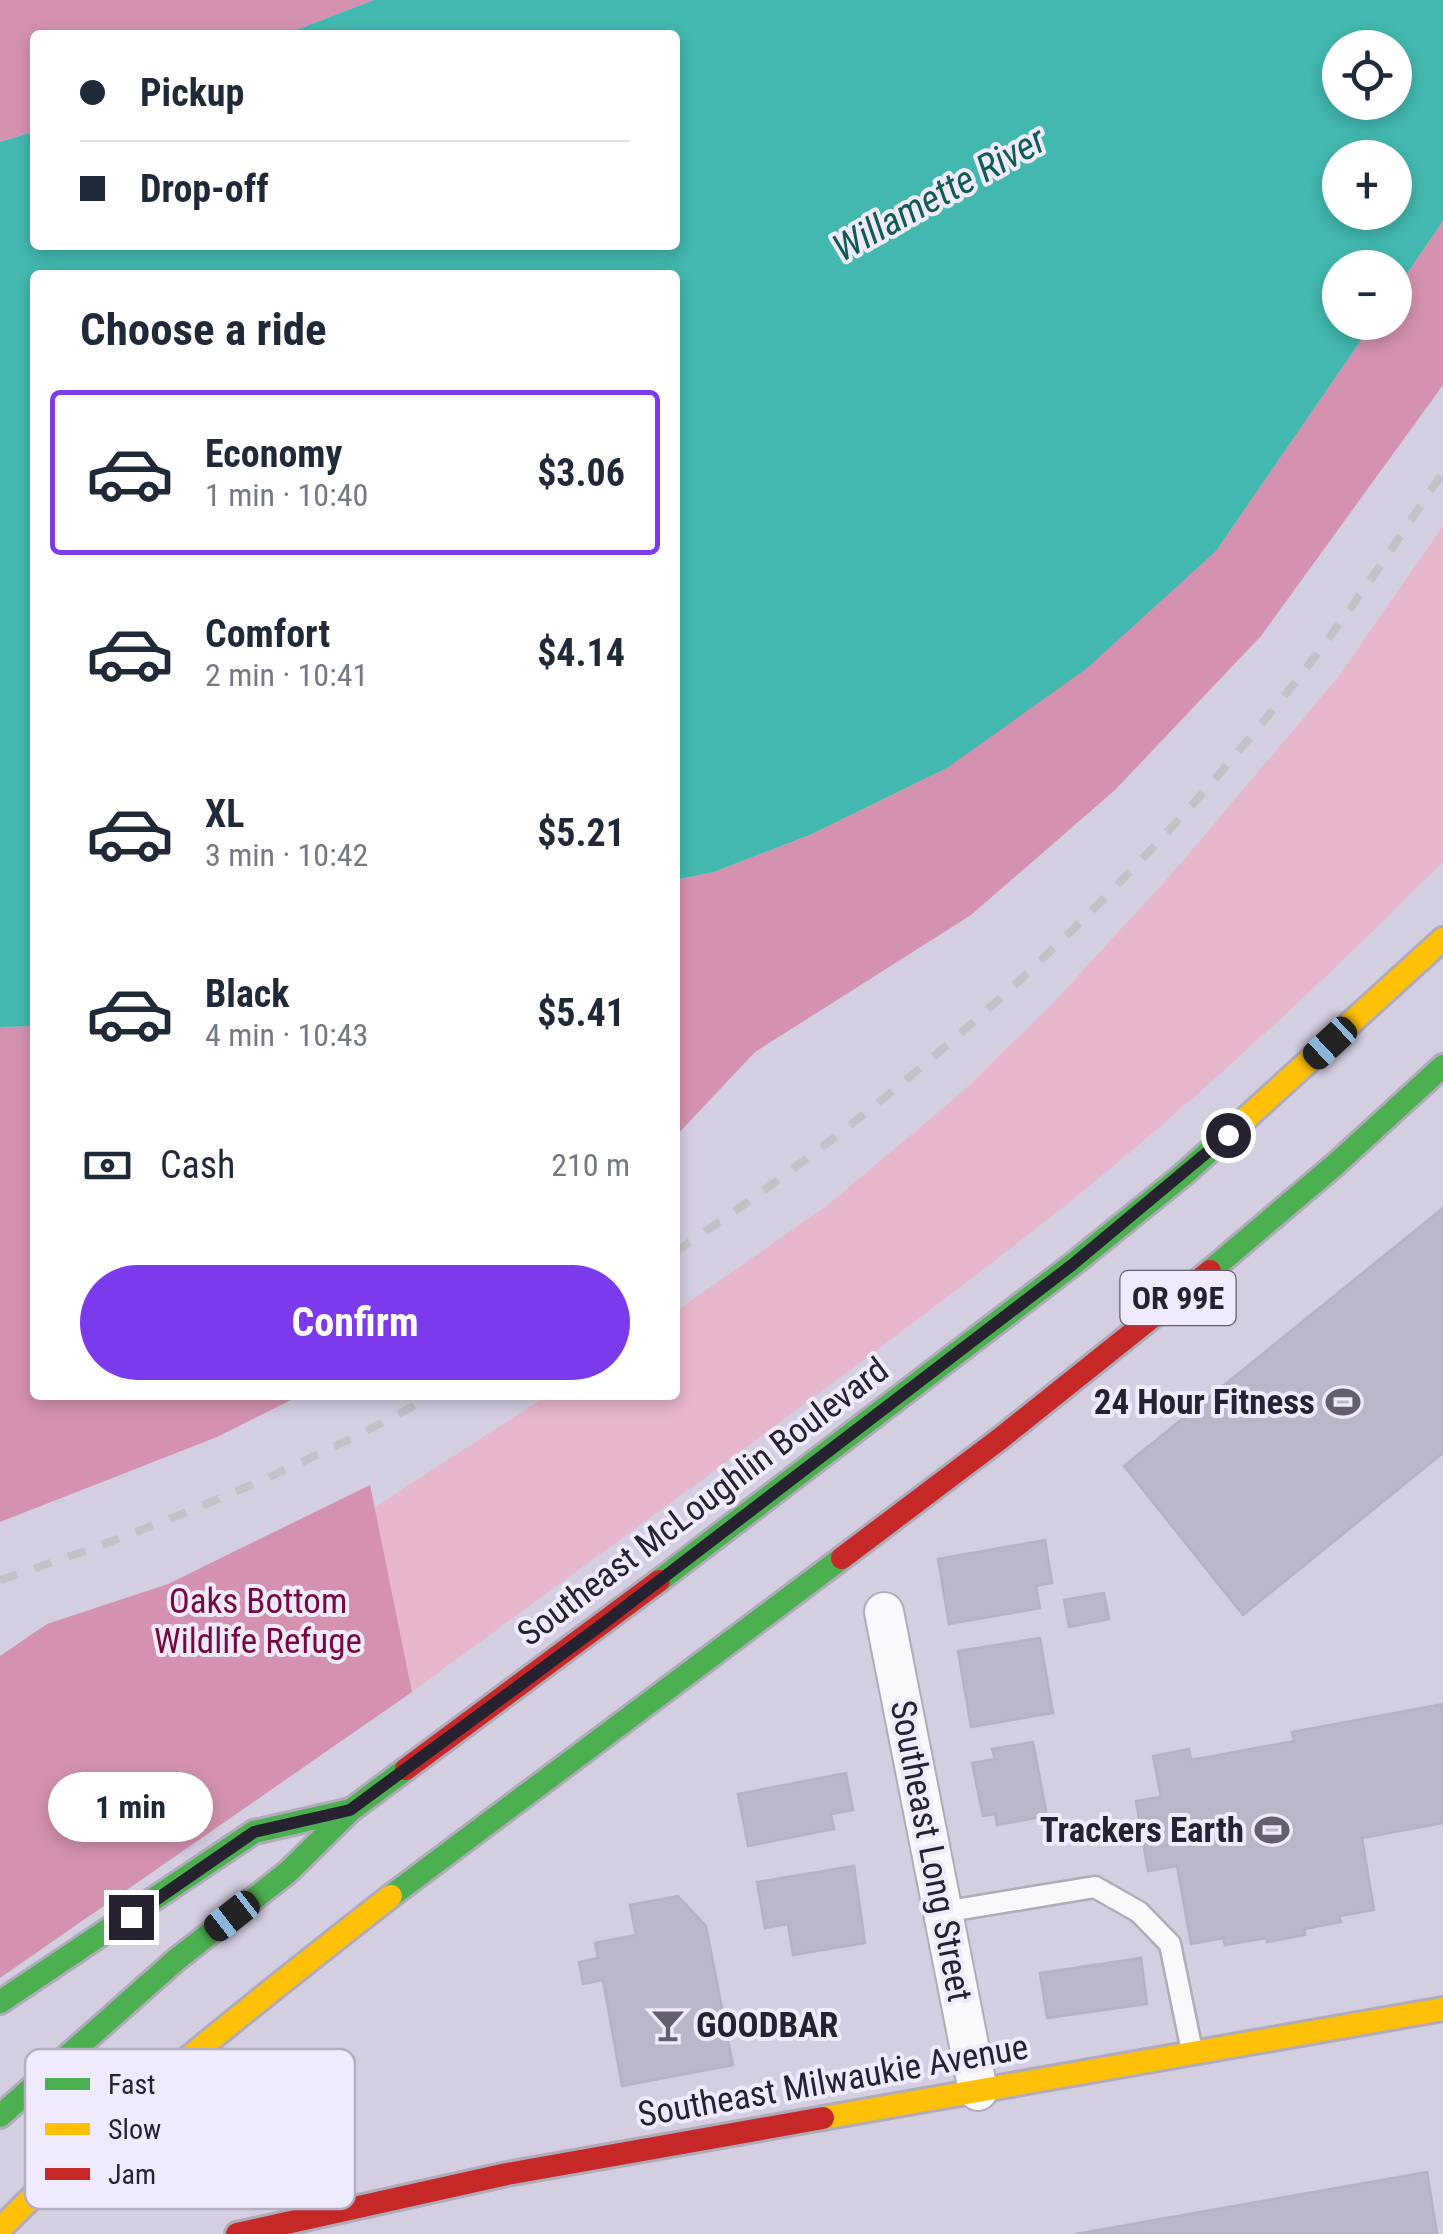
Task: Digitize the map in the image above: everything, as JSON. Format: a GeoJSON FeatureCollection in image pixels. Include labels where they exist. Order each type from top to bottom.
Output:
{"type":"FeatureCollection","features":[{"type":"Feature","properties":{"kind":"main road","name":"Southeast McLoughlin Boulevard"},"geometry":{"type":"LineString","coordinates":[[76,2049],[176,1960],[288,1872],[350,1810],[604,1623],[1072,1265],[1183,1175],[1443,938]]}},
{"type":"Feature","properties":{"kind":"main road","name":"OR 99E"},"geometry":{"type":"LineString","coordinates":[[201,2049],[380,1902],[1120,1346],[1336,1166],[1443,1066]]}},
{"type":"Feature","properties":{"kind":"main road"},"geometry":{"type":"LineString","coordinates":[[0,2002],[164,1896],[254,1832],[350,1810]]}},
{"type":"Feature","properties":{"kind":"main road","name":"Southeast Milwaukie Avenue"},"geometry":{"type":"LineString","coordinates":[[355,2208],[507,2174],[1443,2009]]}},
{"type":"Feature","properties":{"kind":"main road","name":"Southeast McLoughlin Boulevard"},"geometry":{"type":"LineString","coordinates":[[0,2116],[25,2094]]}},
{"type":"Feature","properties":{"kind":"main road","name":"OR 99E"},"geometry":{"type":"LineString","coordinates":[[0,2229],[25,2206]]}},
{"type":"Feature","properties":{"kind":"main road","name":"Southeast Milwaukie Avenue"},"geometry":{"type":"LineString","coordinates":[[237,2234],[350,2209]]}},
{"type":"Feature","properties":{"kind":"street","name":"Southeast Long Street"},"geometry":{"type":"LineString","coordinates":[[884,1612],[978,2090]]}},
{"type":"Feature","properties":{"kind":"lane"},"geometry":{"type":"LineString","coordinates":[[943,1912],[1095,1887],[1110,1895],[1138,1912],[1170,1944],[1192,2053]]}},
{"type":"Feature","properties":{"kind":"shaded area"},"geometry":{"type":"Polygon","coordinates":[[[1443,526],[1443,862],[1346,957],[1144,1141],[961,1287],[805,1404],[412,1692],[390,1587],[0,1665],[375,1507],[540,1400],[680,1400],[680,1308],[829,1204],[962,1092],[1055,1001],[1176,869],[1339,676],[1443,526]]]}},
{"type":"Feature","properties":{"kind":"green space"},"geometry":{"type":"Polygon","coordinates":[[[0,0],[374,0],[296,30],[30,30],[30,133],[0,142],[0,0]]]}},
{"type":"Feature","properties":{"kind":"green space"},"geometry":{"type":"Polygon","coordinates":[[[1443,221],[1443,385],[1261,636],[1115,790],[971,915],[755,1052],[680,1132],[680,879],[714,872],[812,834],[947,768],[1216,551],[1361,340],[1412,340],[1412,266],[1443,221]]]}},
{"type":"Feature","properties":{"kind":"green space"},"geometry":{"type":"Polygon","coordinates":[[[30,1026],[30,1400],[291,1400],[217,1437],[0,1522],[0,1027],[30,1026]]]}},
{"type":"Feature","properties":{"kind":"green space","name":"Oaks Bottom Wildlife Refuge"},"geometry":{"type":"Polygon","coordinates":[[[370,1485],[412,1692],[0,1978],[0,1656],[47,1624],[168,1584],[370,1485]]]}},
{"type":"Feature","properties":{"kind":"water","name":"Willamette River"},"geometry":{"type":"Polygon","coordinates":[[[374,0],[1443,0],[1443,221],[1412,266],[1412,250],[1322,250],[1322,340],[1361,340],[1216,551],[1086,669],[947,768],[812,834],[714,872],[680,879],[680,270],[30,270],[30,1026],[0,1027],[0,142],[30,133],[30,250],[680,250],[680,30],[296,30],[374,0]]]}},
{"type":"Feature","properties":{"kind":"building"},"geometry":{"type":"Polygon","coordinates":[[[1443,1208],[1443,1453],[1243,1615],[1124,1466],[1443,1208]]]}},
{"type":"Feature","properties":{"kind":"building"},"geometry":{"type":"Polygon","coordinates":[[[1045,1540],[1052,1583],[1036,1586],[1040,1608],[949,1624],[938,1559],[1045,1540]]]}},
{"type":"Feature","properties":{"kind":"building"},"geometry":{"type":"Polygon","coordinates":[[[1104,1593],[1109,1619],[1069,1627],[1064,1600],[1104,1593]]]}},
{"type":"Feature","properties":{"kind":"building"},"geometry":{"type":"Polygon","coordinates":[[[1040,1638],[1053,1713],[971,1727],[958,1651],[1040,1638]]]}},
{"type":"Feature","properties":{"kind":"building","name":"Trackers Earth"},"geometry":{"type":"Polygon","coordinates":[[[1443,1704],[1443,1823],[1362,1838],[1374,1910],[1339,1916],[1341,1922],[1304,1929],[1305,1935],[1267,1942],[1266,1938],[1225,1945],[1223,1938],[1191,1944],[1177,1866],[1148,1871],[1136,1801],[1161,1797],[1153,1756],[1189,1749],[1191,1760],[1294,1741],[1292,1732],[1443,1704]]]}},
{"type":"Feature","properties":{"kind":"building"},"geometry":{"type":"Polygon","coordinates":[[[1033,1742],[1047,1816],[997,1825],[995,1814],[983,1816],[972,1763],[995,1759],[992,1749],[1033,1742]]]}},
{"type":"Feature","properties":{"kind":"building"},"geometry":{"type":"Polygon","coordinates":[[[846,1773],[853,1810],[831,1814],[834,1829],[748,1846],[738,1794],[846,1773]]]}},
{"type":"Feature","properties":{"kind":"building"},"geometry":{"type":"Polygon","coordinates":[[[854,1866],[865,1943],[793,1955],[788,1924],[765,1928],[757,1882],[854,1866]]]}},
{"type":"Feature","properties":{"kind":"building","name":"GOODBAR"},"geometry":{"type":"Polygon","coordinates":[[[678,1896],[706,1926],[733,2065],[622,2086],[603,1980],[583,1984],[579,1962],[598,1958],[595,1943],[636,1935],[630,1905],[678,1896]]]}},
{"type":"Feature","properties":{"kind":"building"},"geometry":{"type":"Polygon","coordinates":[[[1141,1958],[1147,2004],[1047,2018],[1040,1973],[1141,1958]]]}},
{"type":"Feature","properties":{"kind":"building"},"geometry":{"type":"Polygon","coordinates":[[[1427,2172],[1437,2233],[1076,2234],[1427,2172]]]}},
{"type":"Feature","properties":{"kind":"railway"},"geometry":{"type":"LineString","coordinates":[[680,1249],[848,1127],[1010,989],[1087,915],[1232,759],[1300,676],[1443,472]]}},
{"type":"Feature","properties":{"kind":"railway"},"geometry":{"type":"LineString","coordinates":[[0,1580],[222,1498],[425,1400]]}},
{"type":"Feature","properties":{"kind":"traffic: fast"},"geometry":{"type":"LineString","coordinates":[[1210,1271],[1443,1066]]}},
{"type":"Feature","properties":{"kind":"traffic: fast"},"geometry":{"type":"LineString","coordinates":[[659,1581],[1072,1265],[1232,1131]]}},
{"type":"Feature","properties":{"kind":"traffic: fast"},"geometry":{"type":"LineString","coordinates":[[391,1896],[842,1558]]}},
{"type":"Feature","properties":{"kind":"traffic: fast"},"geometry":{"type":"LineString","coordinates":[[76,2049],[176,1960],[288,1872],[351,1810],[406,1769]]}},
{"type":"Feature","properties":{"kind":"traffic: fast"},"geometry":{"type":"LineString","coordinates":[[0,2002],[254,1832],[351,1810]]}},
{"type":"Feature","properties":{"kind":"traffic: fast"},"geometry":{"type":"LineString","coordinates":[[0,2116],[25,2094]]}},
{"type":"Feature","properties":{"kind":"traffic: slow"},"geometry":{"type":"LineString","coordinates":[[1232,1131],[1443,939]]}},
{"type":"Feature","properties":{"kind":"traffic: slow"},"geometry":{"type":"LineString","coordinates":[[200,2049],[391,1896]]}},
{"type":"Feature","properties":{"kind":"traffic: slow"},"geometry":{"type":"LineString","coordinates":[[823,2118],[1443,2009]]}},
{"type":"Feature","properties":{"kind":"traffic: slow"},"geometry":{"type":"LineString","coordinates":[[0,2229],[25,2205]]}},
{"type":"Feature","properties":{"kind":"traffic: jam"},"geometry":{"type":"LineString","coordinates":[[842,1558],[1001,1438],[1210,1271]]}},
{"type":"Feature","properties":{"kind":"traffic: jam"},"geometry":{"type":"LineString","coordinates":[[406,1769],[659,1581]]}},
{"type":"Feature","properties":{"kind":"traffic: jam"},"geometry":{"type":"LineString","coordinates":[[355,2208],[507,2174],[823,2118]]}},
{"type":"Feature","properties":{"kind":"traffic: jam"},"geometry":{"type":"LineString","coordinates":[[237,2234],[350,2209]]}},
{"type":"Feature","properties":{"kind":"place","name":"24 Hour Fitness"},"geometry":{"type":"Point","coordinates":[1343,1402]}},
{"type":"Feature","properties":{"kind":"place","name":"Trackers Earth"},"geometry":{"type":"Point","coordinates":[1272,1830]}},
{"type":"Feature","properties":{"kind":"place","name":"GOODBAR"},"geometry":{"type":"Point","coordinates":[668,2025]}},
{"type":"Feature","properties":{"kind":"route"},"geometry":{"type":"LineString","coordinates":[[131,1917],[254,1832],[350,1810],[604,1623],[1072,1265],[1228,1135]]}}]}
